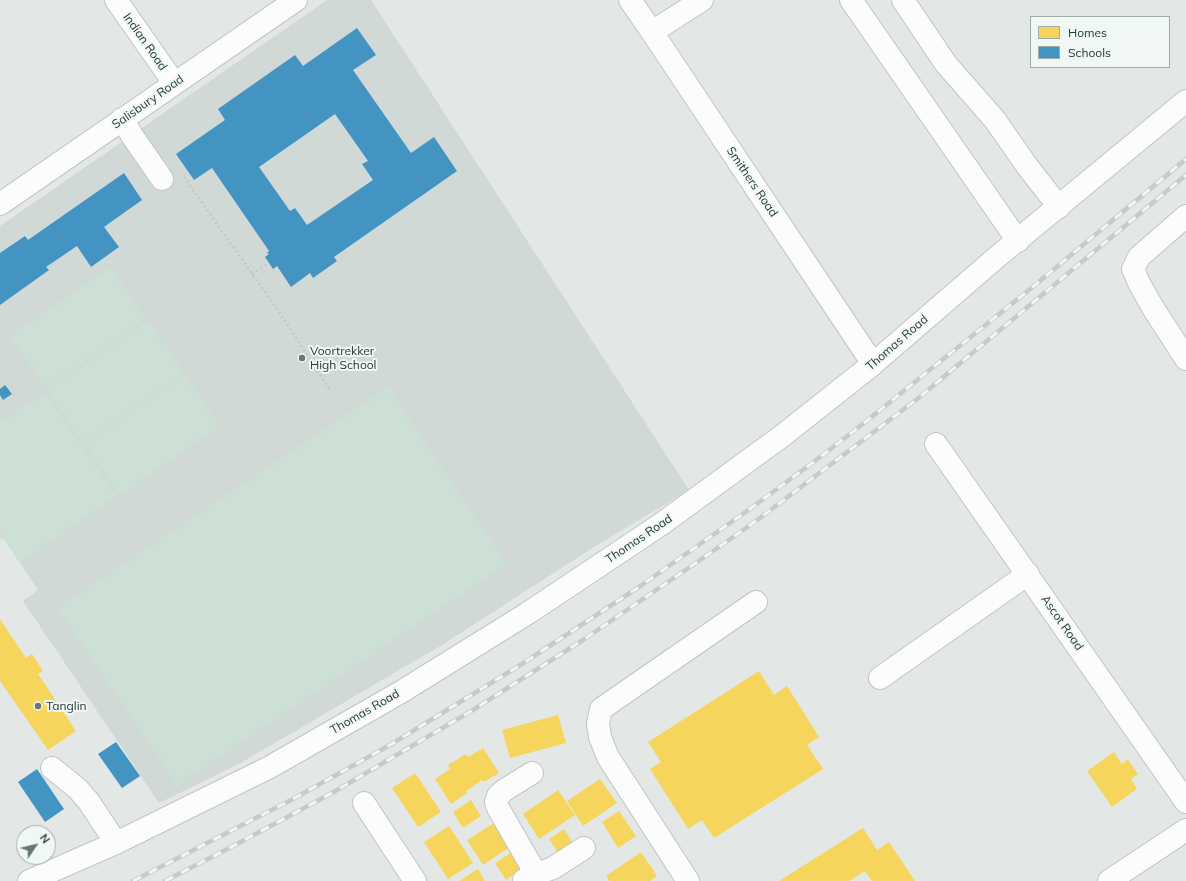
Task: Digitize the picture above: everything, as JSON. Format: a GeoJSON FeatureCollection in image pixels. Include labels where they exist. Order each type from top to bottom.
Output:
{"type":"FeatureCollection","features":[{"type":"Feature","properties":{"kind":"street","name":"Indian Road"},"geometry":{"type":"LineString","coordinates":[[116,0],[174,83]]}},
{"type":"Feature","properties":{"kind":"street","name":"Salisbury Road"},"geometry":{"type":"LineString","coordinates":[[0,204],[174,83],[273,6],[296,0]]}},
{"type":"Feature","properties":{"kind":"street","name":"Smithers Road"},"geometry":{"type":"LineString","coordinates":[[630,0],[873,364]]}},
{"type":"Feature","properties":{"kind":"street"},"geometry":{"type":"LineString","coordinates":[[652,32],[702,0]]}},
{"type":"Feature","properties":{"kind":"street"},"geometry":{"type":"LineString","coordinates":[[852,0],[1018,241]]}},
{"type":"Feature","properties":{"kind":"street"},"geometry":{"type":"LineString","coordinates":[[903,0],[946,64],[995,120],[1027,166],[1059,207]]}},
{"type":"Feature","properties":{"kind":"street","name":"Thomas Road"},"geometry":{"type":"LineString","coordinates":[[29,881],[116,843],[270,767],[401,692],[528,613],[660,526],[782,436],[873,364],[997,257],[1186,101]]}},
{"type":"Feature","properties":{"kind":"street"},"geometry":{"type":"LineString","coordinates":[[122,119],[133,137],[171,176]]}},
{"type":"Feature","properties":{"kind":"street"},"geometry":{"type":"LineString","coordinates":[[1186,216],[1138,258],[1133,269],[1153,308],[1186,359]]}},
{"type":"Feature","properties":{"kind":"street","name":"Ascot Road"},"geometry":{"type":"LineString","coordinates":[[936,444],[1186,802]]}},
{"type":"Feature","properties":{"kind":"street"},"geometry":{"type":"LineString","coordinates":[[880,678],[1028,574]]}},
{"type":"Feature","properties":{"kind":"street"},"geometry":{"type":"LineString","coordinates":[[688,881],[608,757],[600,737],[598,723],[601,709],[756,602]]}},
{"type":"Feature","properties":{"kind":"street"},"geometry":{"type":"LineString","coordinates":[[52,768],[78,789],[89,802],[116,843]]}},
{"type":"Feature","properties":{"kind":"street"},"geometry":{"type":"LineString","coordinates":[[532,773],[503,791],[498,796],[496,802],[529,877],[553,868],[584,848]]}},
{"type":"Feature","properties":{"kind":"street"},"geometry":{"type":"LineString","coordinates":[[364,803],[415,881]]}},
{"type":"Feature","properties":{"kind":"street"},"geometry":{"type":"LineString","coordinates":[[1109,881],[1186,830]]}},
{"type":"Feature","properties":{"kind":"path"},"geometry":{"type":"LineString","coordinates":[[171,176],[252,274],[286,322],[331,392]]}},
{"type":"Feature","properties":{"kind":"path"},"geometry":{"type":"LineString","coordinates":[[252,274],[269,263]]}},
{"type":"Feature","properties":{"kind":"shaded area","name":"Voortrekker High School"},"geometry":{"type":"Polygon","coordinates":[[[327,0],[371,0],[689,490],[594,547],[442,645],[239,764],[159,803],[23,601],[38,590],[3,538],[0,539],[0,226],[327,0]]]}},
{"type":"Feature","properties":{"kind":"green space"},"geometry":{"type":"Polygon","coordinates":[[[111,267],[146,319],[46,388],[10,336],[111,267]]]}},
{"type":"Feature","properties":{"kind":"green space"},"geometry":{"type":"Polygon","coordinates":[[[148,321],[184,373],[83,442],[47,390],[148,321]]]}},
{"type":"Feature","properties":{"kind":"green space"},"geometry":{"type":"Polygon","coordinates":[[[185,374],[220,426],[120,495],[84,444],[185,374]]]}},
{"type":"Feature","properties":{"kind":"green space"},"geometry":{"type":"Polygon","coordinates":[[[388,387],[507,564],[177,785],[58,608],[388,387]]]}},
{"type":"Feature","properties":{"kind":"green space"},"geometry":{"type":"Polygon","coordinates":[[[45,392],[116,496],[20,562],[0,532],[0,423],[45,392]]]}},
{"type":"Feature","properties":{"kind":"building: Homes","name":"Tanglin"},"geometry":{"type":"Polygon","coordinates":[[[0,619],[26,658],[32,654],[43,671],[38,674],[76,731],[48,750],[0,681],[0,619]]]}},
{"type":"Feature","properties":{"kind":"building: Homes"},"geometry":{"type":"Polygon","coordinates":[[[759,671],[774,695],[787,686],[819,737],[807,745],[823,769],[714,838],[702,820],[688,829],[650,769],[661,762],[648,742],[759,671]]]}},
{"type":"Feature","properties":{"kind":"building: Homes"},"geometry":{"type":"Polygon","coordinates":[[[558,715],[566,743],[510,758],[502,730],[558,715]]]}},
{"type":"Feature","properties":{"kind":"building: Homes"},"geometry":{"type":"Polygon","coordinates":[[[483,748],[499,773],[484,782],[482,780],[451,804],[435,779],[450,769],[448,765],[466,754],[468,757],[483,748]]]}},
{"type":"Feature","properties":{"kind":"building: Homes"},"geometry":{"type":"Polygon","coordinates":[[[1114,752],[1122,764],[1128,759],[1138,774],[1131,779],[1137,789],[1112,807],[1087,771],[1114,752]]]}},
{"type":"Feature","properties":{"kind":"building: Homes"},"geometry":{"type":"Polygon","coordinates":[[[415,773],[441,812],[418,827],[392,788],[415,773]]]}},
{"type":"Feature","properties":{"kind":"building: Homes"},"geometry":{"type":"Polygon","coordinates":[[[600,779],[617,803],[583,826],[567,801],[600,779]]]}},
{"type":"Feature","properties":{"kind":"building: Homes"},"geometry":{"type":"Polygon","coordinates":[[[558,790],[575,815],[539,839],[523,814],[558,790]]]}},
{"type":"Feature","properties":{"kind":"building: Homes"},"geometry":{"type":"Polygon","coordinates":[[[471,800],[481,816],[463,828],[453,812],[471,800]]]}},
{"type":"Feature","properties":{"kind":"building: Homes"},"geometry":{"type":"Polygon","coordinates":[[[619,811],[636,836],[618,848],[602,822],[619,811]]]}},
{"type":"Feature","properties":{"kind":"building: Homes"},"geometry":{"type":"Polygon","coordinates":[[[497,821],[513,845],[483,865],[467,840],[497,821]]]}},
{"type":"Feature","properties":{"kind":"building: Homes"},"geometry":{"type":"Polygon","coordinates":[[[449,826],[473,863],[448,879],[424,842],[449,826]]]}},
{"type":"Feature","properties":{"kind":"building: Homes"},"geometry":{"type":"Polygon","coordinates":[[[863,828],[877,850],[889,842],[915,881],[872,881],[865,871],[849,881],[779,881],[863,828]]]}},
{"type":"Feature","properties":{"kind":"building: Homes"},"geometry":{"type":"Polygon","coordinates":[[[564,829],[575,846],[560,856],[549,839],[564,829]]]}},
{"type":"Feature","properties":{"kind":"building: Homes"},"geometry":{"type":"Polygon","coordinates":[[[514,851],[524,867],[506,880],[495,863],[514,851]]]}},
{"type":"Feature","properties":{"kind":"building: Homes"},"geometry":{"type":"Polygon","coordinates":[[[641,852],[657,876],[650,881],[609,881],[606,876],[641,852]]]}},
{"type":"Feature","properties":{"kind":"building: Homes"},"geometry":{"type":"Polygon","coordinates":[[[478,869],[485,881],[459,881],[478,869]]]}},
{"type":"Feature","properties":{"kind":"building: Schools"},"geometry":{"type":"Polygon","coordinates":[[[357,28],[376,55],[353,70],[411,153],[434,137],[457,171],[334,257],[337,261],[313,278],[310,273],[291,287],[277,266],[273,269],[265,257],[269,254],[267,253],[269,251],[212,168],[194,180],[176,154],[225,120],[218,109],[295,55],[303,66],[357,28]],[[335,114],[259,167],[290,211],[295,208],[307,225],[373,180],[362,164],[368,161],[335,114]]]}},
{"type":"Feature","properties":{"kind":"building: Schools"},"geometry":{"type":"Polygon","coordinates":[[[124,173],[142,200],[104,227],[119,247],[91,267],[77,246],[46,267],[49,270],[0,305],[0,253],[25,236],[28,240],[124,173]]]}},
{"type":"Feature","properties":{"kind":"building: Schools"},"geometry":{"type":"Polygon","coordinates":[[[5,385],[12,394],[3,400],[0,395],[0,389],[5,385]]]}},
{"type":"Feature","properties":{"kind":"building: Schools"},"geometry":{"type":"Polygon","coordinates":[[[116,742],[140,776],[122,788],[98,754],[116,742]]]}},
{"type":"Feature","properties":{"kind":"building: Schools"},"geometry":{"type":"Polygon","coordinates":[[[37,769],[64,809],[45,822],[18,782],[37,769]]]}},
{"type":"Feature","properties":{"kind":"railway"},"geometry":{"type":"LineString","coordinates":[[133,881],[293,799],[390,745],[522,664],[639,587],[747,511],[859,427],[1029,290],[1186,159]]}},
{"type":"Feature","properties":{"kind":"railway"},"geometry":{"type":"LineString","coordinates":[[165,881],[332,793],[473,710],[583,640],[706,556],[756,521],[916,400],[1186,175]]}},
{"type":"Feature","properties":{"kind":"place","name":"Voortrekker High School"},"geometry":{"type":"Point","coordinates":[302,358]}},
{"type":"Feature","properties":{"kind":"place","name":"Tanglin"},"geometry":{"type":"Point","coordinates":[38,706]}}]}
